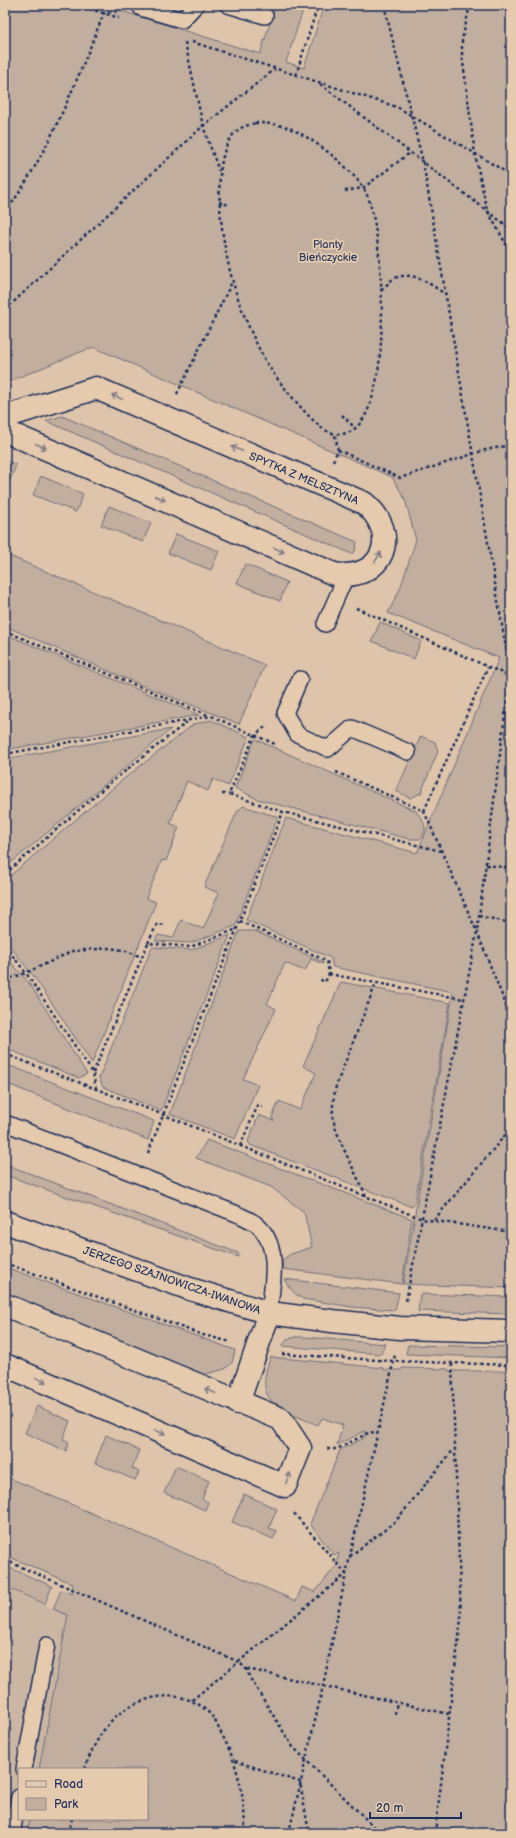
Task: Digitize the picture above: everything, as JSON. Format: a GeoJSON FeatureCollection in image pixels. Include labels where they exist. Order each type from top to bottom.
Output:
{"type":"FeatureCollection","features":[{"type":"Feature","properties":{"kind":"street","name":"SPYTKA Z MELSZTYNA"},"geometry":{"type":"LineString","coordinates":[[5,417],[96,388],[359,501],[374,511],[381,522],[384,534],[383,546],[378,558],[370,568],[359,574],[346,576]]}},
{"type":"Feature","properties":{"kind":"street"},"geometry":{"type":"LineString","coordinates":[[5,431],[334,574],[346,576]]}},
{"type":"Feature","properties":{"kind":"street","name":"JERZEGO SZAJNOWICZA-IWANOWA"},"geometry":{"type":"LineString","coordinates":[[5,1222],[190,1289],[269,1313],[400,1328],[511,1331]]}},
{"type":"Feature","properties":{"kind":"street"},"geometry":{"type":"LineString","coordinates":[[5,1305],[238,1403],[280,1419],[300,1448],[285,1486],[5,1365]]}},
{"type":"Feature","properties":{"kind":"street"},"geometry":{"type":"LineString","coordinates":[[238,1403],[269,1313]]}},
{"type":"Feature","properties":{"kind":"lane"},"geometry":{"type":"LineString","coordinates":[[142,5],[141,8],[182,20],[196,5]]}},
{"type":"Feature","properties":{"kind":"lane"},"geometry":{"type":"LineString","coordinates":[[228,5],[265,16]]}},
{"type":"Feature","properties":{"kind":"lane"},"geometry":{"type":"LineString","coordinates":[[325,624],[346,576]]}},
{"type":"Feature","properties":{"kind":"lane"},"geometry":{"type":"LineString","coordinates":[[300,679],[285,713],[297,734],[328,749],[352,728],[408,752]]}},
{"type":"Feature","properties":{"kind":"lane"},"geometry":{"type":"LineString","coordinates":[[5,1123],[237,1214],[257,1224],[269,1241],[273,1257],[274,1271],[269,1313]]}},
{"type":"Feature","properties":{"kind":"lane"},"geometry":{"type":"LineString","coordinates":[[24,1768],[47,1645]]}},
{"type":"Feature","properties":{"kind":"lane"},"geometry":{"type":"LineString","coordinates":[[12,1833],[18,1801]]}},
{"type":"Feature","properties":{"kind":"path"},"geometry":{"type":"LineString","coordinates":[[318,5],[296,75],[397,107],[511,175]]}},
{"type":"Feature","properties":{"kind":"path"},"geometry":{"type":"LineString","coordinates":[[384,5],[423,162],[506,648],[511,669],[477,932],[405,1307]]}},
{"type":"Feature","properties":{"kind":"path"},"geometry":{"type":"LineString","coordinates":[[470,5],[462,40],[462,54],[474,154],[487,210],[511,253]]}},
{"type":"Feature","properties":{"kind":"path"},"geometry":{"type":"LineString","coordinates":[[5,213],[26,183],[56,127],[81,72],[104,13]]}},
{"type":"Feature","properties":{"kind":"path"},"geometry":{"type":"LineString","coordinates":[[185,39],[203,126],[220,171]]}},
{"type":"Feature","properties":{"kind":"path"},"geometry":{"type":"LineString","coordinates":[[5,310],[203,126],[276,69]]}},
{"type":"Feature","properties":{"kind":"path"},"geometry":{"type":"LineString","coordinates":[[319,82],[511,229]]}},
{"type":"Feature","properties":{"kind":"path"},"geometry":{"type":"LineString","coordinates":[[266,122],[287,127],[311,141],[333,156],[350,172],[363,188],[371,205],[378,248],[382,321],[377,374],[371,403],[366,416],[349,432],[335,435],[320,427],[293,399],[266,361],[249,327],[232,282],[221,222],[219,202],[220,171],[227,144],[237,130],[246,126],[266,122]]}},
{"type":"Feature","properties":{"kind":"path"},"geometry":{"type":"LineString","coordinates":[[345,191],[363,188],[411,152]]}},
{"type":"Feature","properties":{"kind":"path"},"geometry":{"type":"LineString","coordinates":[[219,202],[229,205]]}},
{"type":"Feature","properties":{"kind":"path"},"geometry":{"type":"LineString","coordinates":[[381,291],[393,280],[410,276],[427,281],[445,294]]}},
{"type":"Feature","properties":{"kind":"path"},"geometry":{"type":"LineString","coordinates":[[165,418],[232,282]]}},
{"type":"Feature","properties":{"kind":"path"},"geometry":{"type":"LineString","coordinates":[[342,414],[355,428]]}},
{"type":"Feature","properties":{"kind":"path"},"geometry":{"type":"LineString","coordinates":[[335,435],[338,450],[400,478],[473,454],[511,445]]}},
{"type":"Feature","properties":{"kind":"path"},"geometry":{"type":"LineString","coordinates":[[336,599],[511,677]]}},
{"type":"Feature","properties":{"kind":"path"},"geometry":{"type":"LineString","coordinates":[[5,631],[276,744]]}},
{"type":"Feature","properties":{"kind":"path"},"geometry":{"type":"LineString","coordinates":[[506,648],[511,641]]}},
{"type":"Feature","properties":{"kind":"path"},"geometry":{"type":"LineString","coordinates":[[424,811],[488,667]]}},
{"type":"Feature","properties":{"kind":"path"},"geometry":{"type":"LineString","coordinates":[[508,701],[511,708]]}},
{"type":"Feature","properties":{"kind":"path"},"geometry":{"type":"LineString","coordinates":[[5,754],[211,716]]}},
{"type":"Feature","properties":{"kind":"path"},"geometry":{"type":"LineString","coordinates":[[5,874],[110,783],[188,721]]}},
{"type":"Feature","properties":{"kind":"path"},"geometry":{"type":"LineString","coordinates":[[229,794],[255,735]]}},
{"type":"Feature","properties":{"kind":"path"},"geometry":{"type":"LineString","coordinates":[[332,770],[424,811],[477,932],[511,1018]]}},
{"type":"Feature","properties":{"kind":"path"},"geometry":{"type":"LineString","coordinates":[[222,794],[229,794],[283,812],[441,851]]}},
{"type":"Feature","properties":{"kind":"path"},"geometry":{"type":"LineString","coordinates":[[139,1175],[283,812]]}},
{"type":"Feature","properties":{"kind":"path"},"geometry":{"type":"LineString","coordinates":[[486,865],[511,868]]}},
{"type":"Feature","properties":{"kind":"path"},"geometry":{"type":"LineString","coordinates":[[479,916],[511,923]]}},
{"type":"Feature","properties":{"kind":"path"},"geometry":{"type":"LineString","coordinates":[[240,921],[327,961],[329,974],[325,982],[319,979]]}},
{"type":"Feature","properties":{"kind":"path"},"geometry":{"type":"LineString","coordinates":[[92,1072],[157,924],[166,925]]}},
{"type":"Feature","properties":{"kind":"path"},"geometry":{"type":"LineString","coordinates":[[148,943],[190,947],[237,929]]}},
{"type":"Feature","properties":{"kind":"path"},"geometry":{"type":"LineString","coordinates":[[5,946],[26,973],[92,1072],[96,1089]]}},
{"type":"Feature","properties":{"kind":"path"},"geometry":{"type":"LineString","coordinates":[[5,980],[26,973],[73,951],[109,948],[123,950],[142,957]]}},
{"type":"Feature","properties":{"kind":"path"},"geometry":{"type":"LineString","coordinates":[[329,974],[463,999]]}},
{"type":"Feature","properties":{"kind":"path"},"geometry":{"type":"LineString","coordinates":[[366,1196],[333,1118],[333,1100],[336,1086],[376,982]]}},
{"type":"Feature","properties":{"kind":"path"},"geometry":{"type":"LineString","coordinates":[[5,1054],[164,1115],[422,1219],[511,1232]]}},
{"type":"Feature","properties":{"kind":"path"},"geometry":{"type":"LineString","coordinates":[[240,1146],[258,1104],[263,1107]]}},
{"type":"Feature","properties":{"kind":"path"},"geometry":{"type":"LineString","coordinates":[[434,1220],[511,1128]]}},
{"type":"Feature","properties":{"kind":"path"},"geometry":{"type":"LineString","coordinates":[[289,1833],[323,1686],[349,1557],[395,1354]]}},
{"type":"Feature","properties":{"kind":"path"},"geometry":{"type":"LineString","coordinates":[[435,1833],[461,1619],[452,1363],[511,1364]]}},
{"type":"Feature","properties":{"kind":"path"},"geometry":{"type":"LineString","coordinates":[[337,1449],[370,1432],[377,1433]]}},
{"type":"Feature","properties":{"kind":"path"},"geometry":{"type":"LineString","coordinates":[[349,1557],[395,1522],[455,1448]]}},
{"type":"Feature","properties":{"kind":"path"},"geometry":{"type":"LineString","coordinates":[[285,1486],[288,1507],[346,1574]]}},
{"type":"Feature","properties":{"kind":"path"},"geometry":{"type":"LineString","coordinates":[[5,1560],[239,1662],[246,1670],[293,1747],[380,1833]]}},
{"type":"Feature","properties":{"kind":"path"},"geometry":{"type":"LineString","coordinates":[[192,1700],[346,1574]]}},
{"type":"Feature","properties":{"kind":"path"},"geometry":{"type":"LineString","coordinates":[[246,1670],[449,1714]]}},
{"type":"Feature","properties":{"kind":"path"},"geometry":{"type":"LineString","coordinates":[[85,1768],[94,1747],[103,1732],[112,1721],[126,1710],[140,1702],[155,1697],[170,1696],[192,1700],[210,1714],[226,1741],[234,1761],[243,1797],[245,1833]]}},
{"type":"Feature","properties":{"kind":"path"},"geometry":{"type":"LineString","coordinates":[[395,1714],[397,1703]]}},
{"type":"Feature","properties":{"kind":"path"},"geometry":{"type":"LineString","coordinates":[[234,1761],[300,1782]]}},
{"type":"Feature","properties":{"kind":"path"},"geometry":{"type":"LineString","coordinates":[[300,1782],[309,1833]]}},
{"type":"Feature","properties":{"kind":"path"},"geometry":{"type":"LineString","coordinates":[[68,1833],[72,1820]]}},
{"type":"Feature","properties":{"kind":"shaded area"},"geometry":{"type":"Polygon","coordinates":[[[5,1588],[68,1615],[39,1768],[18,1768],[18,1820],[30,1820],[27,1833],[5,1833],[5,1588]]]}},
{"type":"Feature","properties":{"kind":"green space","name":"Planty Bieńczyckie"},"geometry":{"type":"Polygon","coordinates":[[[5,5],[102,5],[260,54],[276,5],[298,5],[304,7],[286,62],[304,68],[324,5],[511,5],[511,1288],[403,1284],[453,992],[333,967],[331,958],[246,920],[286,818],[417,853],[499,658],[388,613],[400,589],[416,540],[405,499],[392,477],[93,347],[5,383],[5,5]]]}},
{"type":"Feature","properties":{"kind":"green space"},"geometry":{"type":"Polygon","coordinates":[[[62,416],[357,542],[355,551],[352,554],[46,421],[62,416]]]}},
{"type":"Feature","properties":{"kind":"green space"},"geometry":{"type":"Polygon","coordinates":[[[5,460],[16,465],[9,483],[5,482],[5,460]]]}},
{"type":"Feature","properties":{"kind":"green space"},"geometry":{"type":"Polygon","coordinates":[[[41,476],[83,494],[76,512],[33,495],[41,476]]]}},
{"type":"Feature","properties":{"kind":"green space"},"geometry":{"type":"Polygon","coordinates":[[[109,506],[151,523],[143,542],[101,525],[109,506]]]}},
{"type":"Feature","properties":{"kind":"green space"},"geometry":{"type":"Polygon","coordinates":[[[176,534],[219,551],[211,570],[168,553],[176,534]]]}},
{"type":"Feature","properties":{"kind":"green space"},"geometry":{"type":"Polygon","coordinates":[[[5,554],[265,665],[239,724],[134,682],[5,626],[5,554]]]}},
{"type":"Feature","properties":{"kind":"green space"},"geometry":{"type":"Polygon","coordinates":[[[245,564],[287,582],[280,601],[237,583],[245,564]]]}},
{"type":"Feature","properties":{"kind":"green space"},"geometry":{"type":"Polygon","coordinates":[[[380,622],[421,641],[414,659],[372,641],[380,622]]]}},
{"type":"Feature","properties":{"kind":"green space"},"geometry":{"type":"Polygon","coordinates":[[[5,634],[199,715],[5,750],[5,634]]]}},
{"type":"Feature","properties":{"kind":"green space"},"geometry":{"type":"Polygon","coordinates":[[[211,720],[249,737],[228,786],[213,779],[208,791],[187,781],[170,823],[179,827],[166,861],[162,860],[146,898],[156,902],[92,1063],[35,978],[5,940],[5,880],[120,782],[194,724],[211,720]]]}},
{"type":"Feature","properties":{"kind":"green space"},"geometry":{"type":"Polygon","coordinates":[[[171,729],[5,868],[5,759],[171,729]]]}},
{"type":"Feature","properties":{"kind":"green space"},"geometry":{"type":"Polygon","coordinates":[[[421,736],[435,742],[438,751],[421,793],[410,798],[396,791],[421,736]]]}},
{"type":"Feature","properties":{"kind":"green space"},"geometry":{"type":"Polygon","coordinates":[[[255,739],[416,811],[425,828],[423,835],[420,839],[409,839],[257,799],[235,788],[255,739]]]}},
{"type":"Feature","properties":{"kind":"green space"},"geometry":{"type":"Polygon","coordinates":[[[243,806],[278,817],[235,926],[191,943],[155,941],[158,935],[173,938],[181,920],[203,929],[219,893],[204,887],[237,812],[243,806]]]}},
{"type":"Feature","properties":{"kind":"green space"},"geometry":{"type":"Polygon","coordinates":[[[239,931],[255,931],[323,962],[323,964],[311,959],[305,971],[285,963],[267,1004],[276,1009],[243,1079],[258,1085],[235,1139],[170,1114],[239,931]]]}},
{"type":"Feature","properties":{"kind":"green space"},"geometry":{"type":"Polygon","coordinates":[[[230,935],[161,1111],[103,1087],[99,1078],[152,947],[191,950],[230,935]]]}},
{"type":"Feature","properties":{"kind":"green space"},"geometry":{"type":"Polygon","coordinates":[[[5,955],[29,983],[87,1074],[79,1078],[5,1048],[5,955]]]}},
{"type":"Feature","properties":{"kind":"green space"},"geometry":{"type":"Polygon","coordinates":[[[341,982],[450,1003],[415,1203],[412,1207],[250,1145],[248,1141],[259,1115],[274,1121],[272,1118],[279,1101],[300,1110],[316,1073],[303,1066],[341,982]]]}},
{"type":"Feature","properties":{"kind":"green space"},"geometry":{"type":"Polygon","coordinates":[[[5,1064],[154,1121],[148,1140],[5,1083],[5,1064]]]}},
{"type":"Feature","properties":{"kind":"green space"},"geometry":{"type":"Polygon","coordinates":[[[207,1140],[412,1219],[402,1284],[283,1269],[282,1260],[291,1254],[312,1247],[304,1212],[271,1187],[196,1158],[207,1140]]]}},
{"type":"Feature","properties":{"kind":"green space"},"geometry":{"type":"Polygon","coordinates":[[[5,1164],[238,1253],[238,1257],[5,1175],[5,1164]]]}},
{"type":"Feature","properties":{"kind":"green space"},"geometry":{"type":"Polygon","coordinates":[[[5,1267],[235,1350],[232,1363],[225,1369],[198,1376],[5,1294],[5,1267]]]}},
{"type":"Feature","properties":{"kind":"green space"},"geometry":{"type":"Polygon","coordinates":[[[284,1279],[399,1293],[395,1310],[352,1307],[303,1299],[292,1290],[284,1279]]]}},
{"type":"Feature","properties":{"kind":"green space"},"geometry":{"type":"Polygon","coordinates":[[[420,1294],[511,1297],[511,1314],[418,1311],[420,1294]]]}},
{"type":"Feature","properties":{"kind":"green space"},"geometry":{"type":"Polygon","coordinates":[[[295,1337],[385,1344],[381,1354],[282,1346],[287,1340],[295,1337]]]}},
{"type":"Feature","properties":{"kind":"green space"},"geometry":{"type":"Polygon","coordinates":[[[408,1345],[511,1347],[511,1358],[406,1354],[408,1345]]]}},
{"type":"Feature","properties":{"kind":"green space"},"geometry":{"type":"Polygon","coordinates":[[[271,1357],[384,1368],[384,1370],[401,1370],[402,1368],[448,1369],[449,1371],[511,1371],[511,1833],[27,1833],[30,1820],[148,1820],[148,1768],[39,1768],[68,1615],[53,1609],[61,1590],[72,1594],[73,1584],[5,1555],[5,1476],[296,1601],[302,1587],[315,1592],[336,1566],[339,1553],[334,1555],[310,1524],[340,1450],[364,1438],[365,1431],[337,1445],[343,1425],[322,1418],[318,1425],[282,1409],[274,1403],[268,1395],[265,1385],[266,1373],[271,1357]]]}},
{"type":"Feature","properties":{"kind":"green space"},"geometry":{"type":"Polygon","coordinates":[[[37,1406],[70,1421],[63,1439],[69,1442],[66,1451],[25,1433],[37,1406]]]}},
{"type":"Feature","properties":{"kind":"green space"},"geometry":{"type":"Polygon","coordinates":[[[106,1435],[139,1450],[132,1468],[139,1472],[135,1480],[95,1463],[106,1435]]]}},
{"type":"Feature","properties":{"kind":"green space"},"geometry":{"type":"Polygon","coordinates":[[[176,1466],[209,1481],[202,1499],[208,1502],[205,1510],[164,1493],[176,1466]]]}},
{"type":"Feature","properties":{"kind":"green space"},"geometry":{"type":"Polygon","coordinates":[[[244,1494],[277,1509],[269,1528],[277,1531],[273,1539],[232,1522],[244,1494]]]}},
{"type":"Feature","properties":{"kind":"green space"},"geometry":{"type":"Polygon","coordinates":[[[5,1566],[52,1586],[45,1604],[5,1587],[5,1566]]]}}]}
